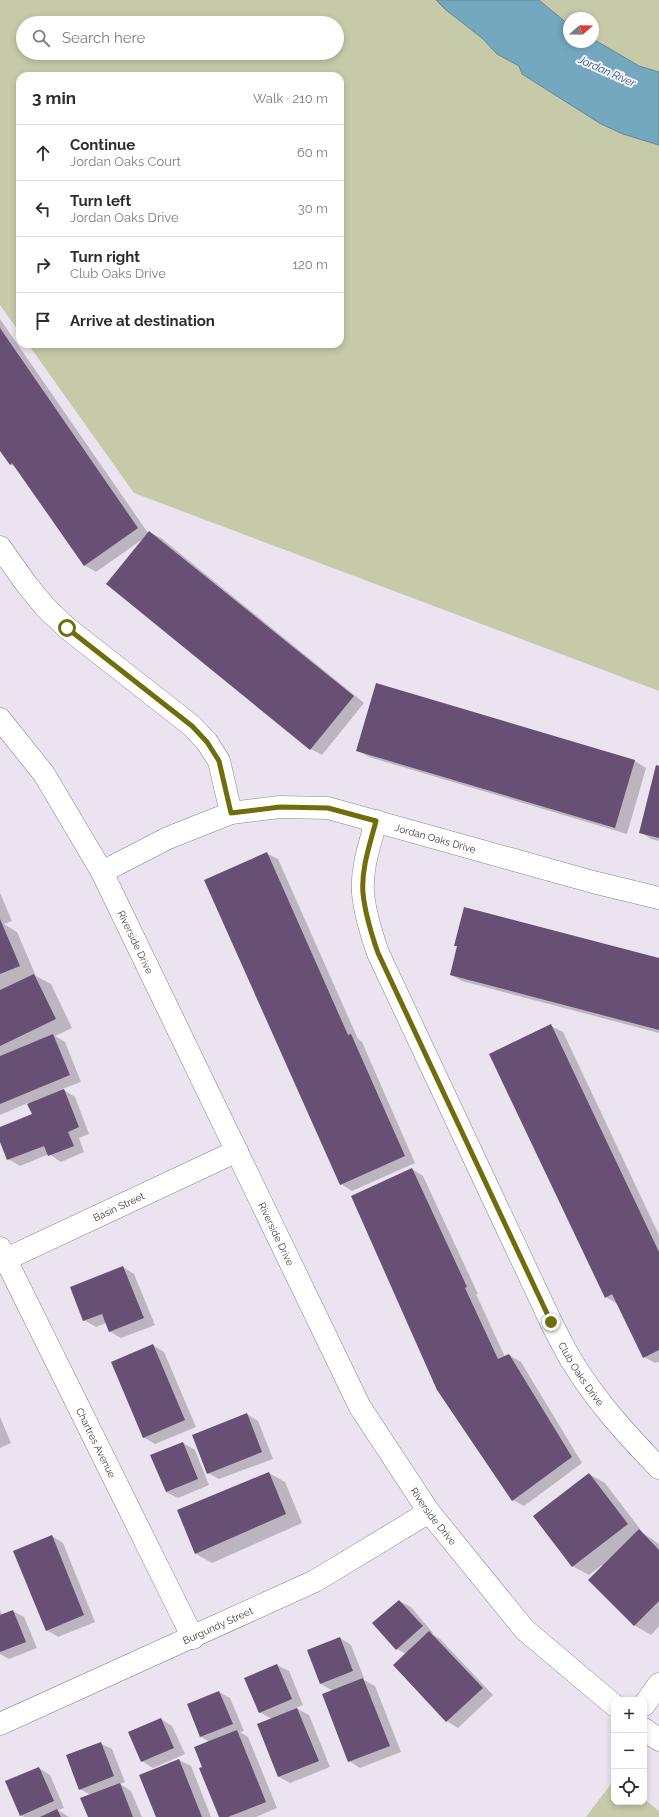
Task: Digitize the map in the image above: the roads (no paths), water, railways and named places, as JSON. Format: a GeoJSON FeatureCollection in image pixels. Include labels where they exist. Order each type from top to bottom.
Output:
{"type":"FeatureCollection","features":[{"type":"Feature","properties":{"kind":"street"},"geometry":{"type":"LineString","coordinates":[[0,547],[27,585],[46,608],[67,628],[192,726],[207,742],[219,761],[231,813]]}},
{"type":"Feature","properties":{"kind":"street","name":"Riverside Drive"},"geometry":{"type":"LineString","coordinates":[[0,719],[44,774],[102,872],[360,1407],[429,1512],[525,1630],[611,1702]]}},
{"type":"Feature","properties":{"kind":"street","name":"Jordan Oaks Drive"},"geometry":{"type":"LineString","coordinates":[[102,872],[168,838],[231,813],[280,807],[328,808],[593,882],[659,898]]}},
{"type":"Feature","properties":{"kind":"street","name":"Club Oaks Drive"},"geometry":{"type":"LineString","coordinates":[[376,821],[365,864],[363,892],[368,923],[378,953],[551,1322],[573,1363],[600,1402],[630,1438],[659,1468]]}},
{"type":"Feature","properties":{"kind":"street","name":"Basin Street"},"geometry":{"type":"LineString","coordinates":[[2,1257],[237,1151]]}},
{"type":"Feature","properties":{"kind":"street","name":"Chartres Avenue"},"geometry":{"type":"LineString","coordinates":[[2,1257],[193,1638]]}},
{"type":"Feature","properties":{"kind":"street","name":"Burgundy Street"},"geometry":{"type":"LineString","coordinates":[[0,1724],[193,1638],[315,1581],[429,1512]]}},
{"type":"Feature","properties":{"kind":"street"},"geometry":{"type":"LineString","coordinates":[[647,1701],[659,1684]]}},
{"type":"Feature","properties":{"kind":"street"},"geometry":{"type":"LineString","coordinates":[[647,1731],[659,1740]]}},
{"type":"Feature","properties":{"kind":"water","name":"Jordan River"},"geometry":{"type":"Polygon","coordinates":[[[436,0],[539,0],[563,20],[563,48],[599,48],[599,43],[639,66],[659,72],[659,145],[623,134],[601,124],[522,74],[519,66],[497,54],[482,38],[446,10],[436,0]]]}}]}
